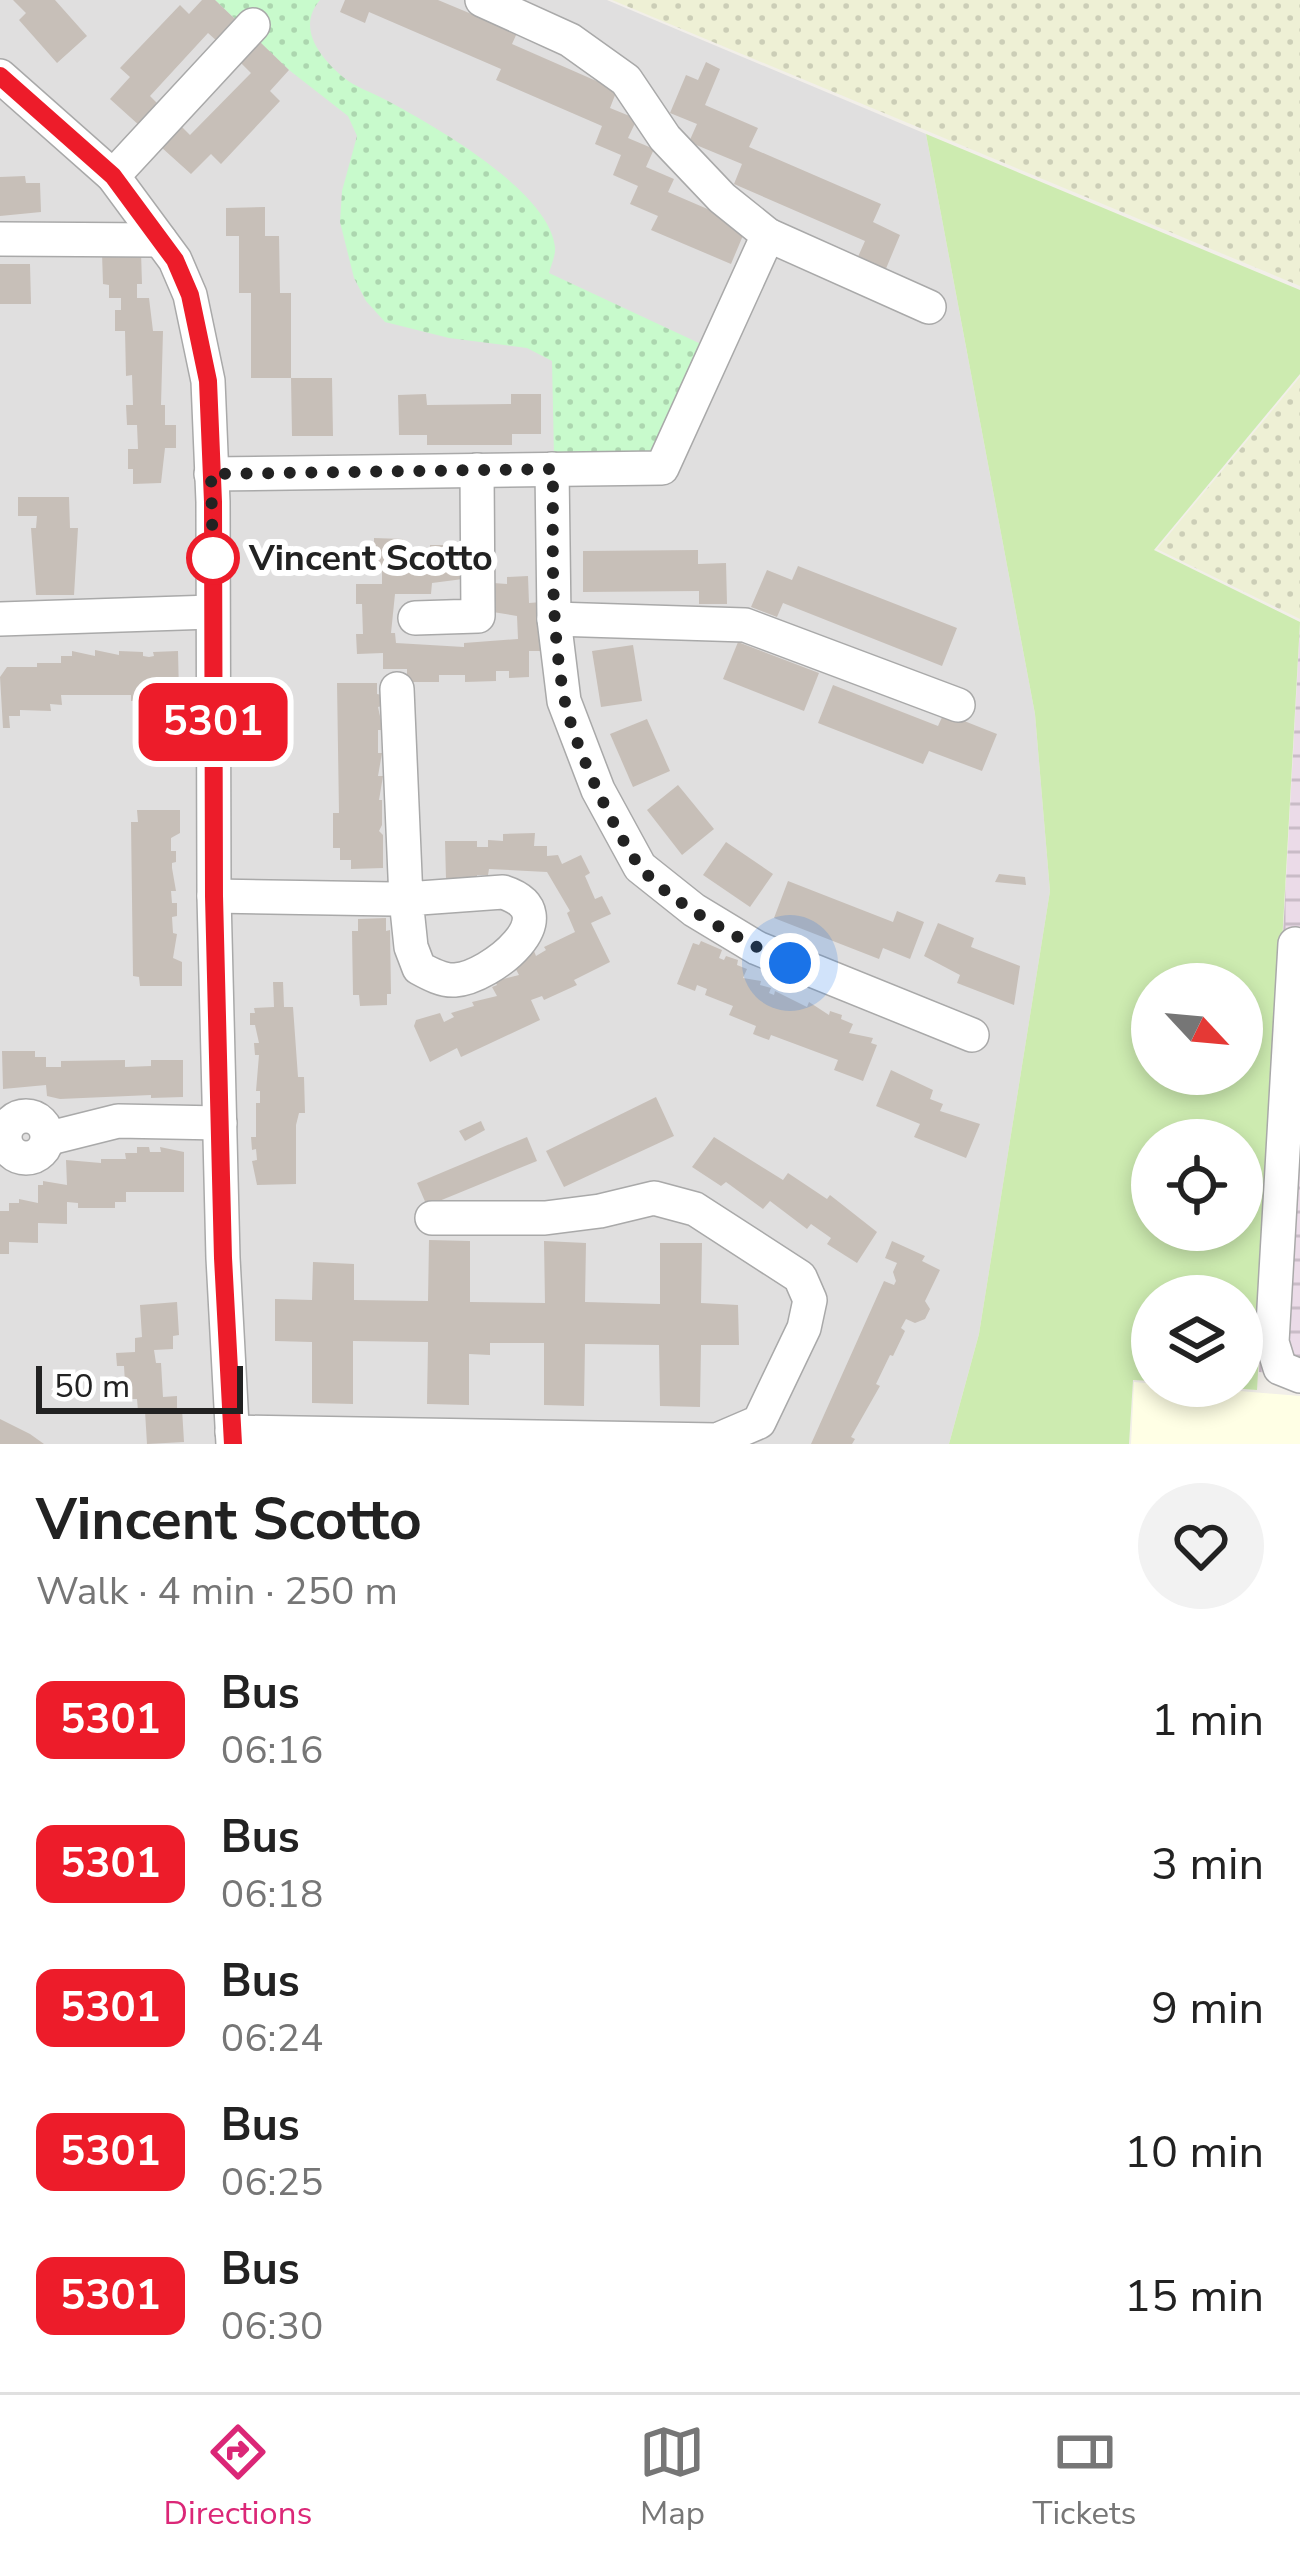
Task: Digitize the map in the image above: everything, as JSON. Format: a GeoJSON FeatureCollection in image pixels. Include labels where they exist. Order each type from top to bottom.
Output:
{"type":"FeatureCollection","features":[{"type":"Feature","properties":{"kind":"street"},"geometry":{"type":"LineString","coordinates":[[482,0],[570,40],[626,80],[665,138],[722,198],[768,235],[929,307]]}},
{"type":"Feature","properties":{"kind":"street"},"geometry":{"type":"LineString","coordinates":[[113,176],[253,25]]}},
{"type":"Feature","properties":{"kind":"street"},"geometry":{"type":"LineString","coordinates":[[0,76],[113,176],[175,260],[190,295],[208,381],[214,896],[233,1438],[717,1440],[758,1422],[804,1328],[810,1300],[800,1276],[695,1209],[654,1198],[545,1218],[432,1218]]}},
{"type":"Feature","properties":{"kind":"street"},"geometry":{"type":"LineString","coordinates":[[211,474],[662,468],[768,235]]}},
{"type":"Feature","properties":{"kind":"street"},"geometry":{"type":"LineString","coordinates":[[0,239],[160,240]]}},
{"type":"Feature","properties":{"kind":"street"},"geometry":{"type":"LineString","coordinates":[[553,469],[554,619],[564,701],[598,790],[640,867],[694,910],[757,948],[972,1035]]}},
{"type":"Feature","properties":{"kind":"street"},"geometry":{"type":"LineString","coordinates":[[415,618],[478,616],[477,470]]}},
{"type":"Feature","properties":{"kind":"street"},"geometry":{"type":"LineString","coordinates":[[0,619],[212,612]]}},
{"type":"Feature","properties":{"kind":"street"},"geometry":{"type":"LineString","coordinates":[[554,619],[745,625],[958,706]]}},
{"type":"Feature","properties":{"kind":"street"},"geometry":{"type":"LineString","coordinates":[[214,896],[406,899],[397,689]]}},
{"type":"Feature","properties":{"kind":"street"},"geometry":{"type":"LineString","coordinates":[[1295,944],[1272,1342],[1280,1368],[1300,1376]]}},
{"type":"Feature","properties":{"kind":"street"},"geometry":{"type":"LineString","coordinates":[[3,1121],[16,1117],[43,1121],[50,1138],[118,1121],[220,1123]]}},
{"type":"Feature","properties":{"kind":"shaded area"},"geometry":{"type":"Polygon","coordinates":[[[0,0],[607,0],[926,134],[1035,714],[1050,891],[979,1334],[949,1444],[0,1444],[0,0]]]}},
{"type":"Feature","properties":{"kind":"shaded area"},"geometry":{"type":"Polygon","coordinates":[[[612,0],[1300,0],[1300,286],[612,0]]]}},
{"type":"Feature","properties":{"kind":"shaded area"},"geometry":{"type":"Polygon","coordinates":[[[1300,377],[1300,619],[1157,549],[1300,377]]]}},
{"type":"Feature","properties":{"kind":"shaded area"},"geometry":{"type":"Polygon","coordinates":[[[1300,626],[1300,1376],[1263,1372],[1263,1299],[1300,626]]]}},
{"type":"Feature","properties":{"kind":"shaded area"},"geometry":{"type":"Polygon","coordinates":[[[1263,1393],[1300,1396],[1300,1444],[1131,1444],[1133,1407],[1263,1407],[1263,1393]]]}},
{"type":"Feature","properties":{"kind":"green space"},"geometry":{"type":"Polygon","coordinates":[[[215,0],[320,0],[310,21],[311,31],[326,60],[348,81],[430,125],[511,182],[548,225],[555,250],[549,273],[701,344],[658,447],[649,452],[554,457],[552,361],[527,348],[449,338],[385,322],[354,278],[340,222],[342,191],[357,136],[348,116],[289,70],[215,0]]]}},
{"type":"Feature","properties":{"kind":"green space"},"geometry":{"type":"Polygon","coordinates":[[[926,134],[1300,290],[1300,374],[1154,550],[1300,622],[1263,1283],[1263,1275],[1131,1275],[1129,1444],[949,1444],[979,1334],[1050,891],[1035,714],[926,134]]]}},
{"type":"Feature","properties":{"kind":"building"},"geometry":{"type":"Polygon","coordinates":[[[13,0],[55,0],[87,36],[57,63],[19,20],[26,13],[13,0]]]}},
{"type":"Feature","properties":{"kind":"building"},"geometry":{"type":"Polygon","coordinates":[[[202,0],[215,0],[237,21],[218,42],[208,33],[150,96],[159,105],[140,126],[110,99],[130,77],[120,68],[180,5],[189,14],[202,0]]]}},
{"type":"Feature","properties":{"kind":"building"},"geometry":{"type":"Polygon","coordinates":[[[345,0],[438,0],[517,33],[512,44],[617,90],[610,108],[637,119],[628,138],[654,149],[646,167],[674,179],[668,192],[747,226],[731,264],[651,230],[658,216],[630,204],[638,186],[613,175],[621,155],[595,144],[602,126],[496,80],[501,69],[369,12],[365,23],[340,12],[345,0]]]}},
{"type":"Feature","properties":{"kind":"building"},"geometry":{"type":"Polygon","coordinates":[[[260,42],[289,70],[270,91],[280,101],[221,164],[211,154],[191,174],[161,147],[181,126],[190,135],[251,73],[241,63],[260,42]]]}},
{"type":"Feature","properties":{"kind":"building"},"geometry":{"type":"Polygon","coordinates":[[[706,62],[720,69],[705,105],[758,128],[749,147],[881,204],[873,222],[900,235],[885,271],[857,259],[865,241],[734,184],[742,164],[689,142],[697,124],[670,113],[686,75],[698,80],[706,62]]]}},
{"type":"Feature","properties":{"kind":"building"},"geometry":{"type":"Polygon","coordinates":[[[25,176],[26,183],[40,183],[41,212],[0,216],[0,177],[25,176]]]}},
{"type":"Feature","properties":{"kind":"building"},"geometry":{"type":"Polygon","coordinates":[[[265,207],[265,236],[279,236],[280,293],[291,293],[291,378],[251,378],[251,293],[239,293],[239,236],[226,236],[226,208],[265,207]]]}},
{"type":"Feature","properties":{"kind":"building"},"geometry":{"type":"Polygon","coordinates":[[[141,252],[142,284],[137,284],[137,298],[149,298],[153,331],[163,331],[161,405],[165,405],[165,425],[176,425],[176,448],[165,448],[161,483],[133,484],[128,449],[138,449],[137,425],[127,425],[126,405],[133,405],[132,375],[126,376],[125,331],[115,331],[115,310],[121,310],[121,298],[109,298],[109,285],[103,284],[102,253],[141,252]]]}},
{"type":"Feature","properties":{"kind":"building"},"geometry":{"type":"Polygon","coordinates":[[[0,264],[30,264],[31,304],[0,304],[0,264]]]}},
{"type":"Feature","properties":{"kind":"building"},"geometry":{"type":"Polygon","coordinates":[[[291,378],[332,378],[333,436],[292,436],[291,378]]]}},
{"type":"Feature","properties":{"kind":"building"},"geometry":{"type":"Polygon","coordinates":[[[426,394],[427,405],[511,404],[511,394],[541,394],[541,434],[512,434],[512,445],[427,445],[427,435],[399,435],[398,395],[426,394]]]}},
{"type":"Feature","properties":{"kind":"building"},"geometry":{"type":"Polygon","coordinates":[[[18,497],[69,497],[70,528],[78,528],[74,595],[36,595],[31,528],[36,528],[37,516],[18,516],[18,497]]]}},
{"type":"Feature","properties":{"kind":"building"},"geometry":{"type":"Polygon","coordinates":[[[374,538],[403,539],[406,559],[431,557],[430,545],[451,545],[451,551],[462,551],[463,579],[432,583],[431,594],[395,594],[391,633],[396,643],[464,647],[464,643],[518,639],[517,616],[493,612],[493,583],[507,584],[507,577],[528,576],[529,603],[542,602],[543,651],[529,651],[529,677],[509,678],[509,671],[496,671],[496,681],[465,682],[465,675],[439,675],[439,682],[407,682],[407,669],[383,669],[383,653],[357,654],[356,634],[363,634],[356,584],[382,584],[382,570],[368,571],[368,550],[374,550],[374,538]]]}},
{"type":"Feature","properties":{"kind":"building"},"geometry":{"type":"Polygon","coordinates":[[[698,550],[698,564],[726,563],[727,604],[699,604],[699,591],[583,592],[583,551],[698,550]]]}},
{"type":"Feature","properties":{"kind":"building"},"geometry":{"type":"Polygon","coordinates":[[[798,566],[957,628],[942,666],[783,603],[777,617],[751,607],[767,570],[792,580],[798,566]]]}},
{"type":"Feature","properties":{"kind":"building"},"geometry":{"type":"Polygon","coordinates":[[[738,642],[819,673],[804,711],[723,679],[738,642]]]}},
{"type":"Feature","properties":{"kind":"building"},"geometry":{"type":"Polygon","coordinates":[[[633,645],[642,701],[601,707],[592,651],[633,645]]]}},
{"type":"Feature","properties":{"kind":"building"},"geometry":{"type":"Polygon","coordinates":[[[95,650],[119,655],[119,651],[143,652],[149,657],[153,652],[178,651],[179,694],[167,694],[167,701],[131,701],[131,695],[61,695],[62,705],[50,704],[51,711],[20,710],[20,716],[9,716],[10,728],[3,728],[0,677],[7,667],[61,663],[61,656],[72,656],[72,651],[95,656],[95,650]]]}},
{"type":"Feature","properties":{"kind":"building"},"geometry":{"type":"Polygon","coordinates":[[[337,683],[377,683],[377,694],[382,695],[378,776],[383,776],[379,831],[383,868],[351,869],[351,860],[340,860],[340,848],[333,848],[333,813],[339,813],[337,683]]]}},
{"type":"Feature","properties":{"kind":"building"},"geometry":{"type":"Polygon","coordinates":[[[833,685],[938,726],[944,713],[997,734],[982,771],[929,751],[923,764],[818,723],[833,685]]]}},
{"type":"Feature","properties":{"kind":"building"},"geometry":{"type":"Polygon","coordinates":[[[647,719],[670,771],[633,787],[610,734],[647,719]]]}},
{"type":"Feature","properties":{"kind":"building"},"geometry":{"type":"Polygon","coordinates":[[[678,785],[714,829],[682,855],[647,810],[678,785]]]}},
{"type":"Feature","properties":{"kind":"building"},"geometry":{"type":"Polygon","coordinates":[[[137,810],[180,810],[180,833],[171,838],[171,851],[176,851],[172,868],[176,891],[171,891],[172,903],[177,903],[177,916],[172,917],[177,934],[173,958],[182,962],[182,986],[140,986],[139,977],[133,976],[131,822],[138,822],[137,810]]]}},
{"type":"Feature","properties":{"kind":"building"},"geometry":{"type":"Polygon","coordinates":[[[535,833],[534,846],[547,846],[547,856],[558,855],[562,864],[581,855],[595,899],[602,896],[611,914],[591,923],[610,962],[574,980],[577,985],[544,1000],[542,996],[531,1000],[540,1020],[461,1057],[457,1048],[430,1062],[414,1026],[416,1020],[440,1013],[444,1022],[454,1017],[451,1013],[474,1006],[472,1002],[497,996],[492,987],[495,981],[519,975],[512,962],[534,951],[536,956],[575,932],[570,911],[547,872],[489,869],[488,875],[477,875],[477,879],[446,879],[445,841],[477,841],[477,847],[488,847],[488,840],[503,841],[503,834],[535,833]]]}},
{"type":"Feature","properties":{"kind":"building"},"geometry":{"type":"Polygon","coordinates":[[[726,842],[773,874],[750,907],[703,875],[726,842]]]}},
{"type":"Feature","properties":{"kind":"building"},"geometry":{"type":"Polygon","coordinates":[[[999,874],[1025,877],[1026,885],[995,882],[999,874]]]}},
{"type":"Feature","properties":{"kind":"building"},"geometry":{"type":"Polygon","coordinates":[[[788,881],[893,922],[897,911],[924,922],[910,959],[883,948],[879,959],[774,918],[788,881]]]}},
{"type":"Feature","properties":{"kind":"building"},"geometry":{"type":"Polygon","coordinates":[[[386,918],[391,994],[387,994],[387,1005],[360,1006],[359,995],[353,995],[352,931],[358,931],[358,919],[386,918]]]}},
{"type":"Feature","properties":{"kind":"building"},"geometry":{"type":"Polygon","coordinates":[[[938,923],[974,938],[971,947],[1020,966],[1014,1005],[957,983],[960,975],[924,956],[938,923]]]}},
{"type":"Feature","properties":{"kind":"building"},"geometry":{"type":"Polygon","coordinates":[[[701,941],[722,950],[719,958],[738,960],[737,965],[747,969],[743,978],[761,981],[760,985],[771,988],[769,993],[775,991],[807,1007],[809,1002],[829,1015],[830,1011],[842,1015],[841,1019],[853,1024],[849,1033],[873,1038],[871,1043],[877,1045],[863,1081],[834,1070],[838,1060],[771,1035],[769,1040],[753,1034],[756,1026],[729,1015],[733,1006],[705,995],[707,989],[697,985],[695,991],[677,984],[693,943],[701,941]]]}},
{"type":"Feature","properties":{"kind":"building"},"geometry":{"type":"Polygon","coordinates":[[[273,982],[283,982],[284,1007],[293,1007],[305,1113],[299,1113],[296,1125],[296,1184],[257,1185],[251,1137],[256,1137],[256,1103],[260,1103],[260,1091],[256,1091],[259,1055],[255,1055],[254,1043],[259,1043],[250,1013],[255,1013],[254,1008],[274,1007],[273,982]]]}},
{"type":"Feature","properties":{"kind":"building"},"geometry":{"type":"Polygon","coordinates":[[[2,1051],[35,1051],[35,1057],[46,1057],[46,1067],[61,1067],[61,1061],[125,1060],[125,1067],[151,1066],[151,1060],[183,1060],[183,1097],[60,1099],[47,1096],[46,1085],[3,1089],[2,1051]]]}},
{"type":"Feature","properties":{"kind":"building"},"geometry":{"type":"Polygon","coordinates":[[[891,1070],[933,1090],[930,1099],[943,1104],[940,1111],[980,1124],[966,1158],[914,1137],[920,1124],[876,1106],[891,1070]]]}},
{"type":"Feature","properties":{"kind":"building"},"geometry":{"type":"Polygon","coordinates":[[[656,1097],[674,1136],[564,1187],[546,1151],[656,1097]]]}},
{"type":"Feature","properties":{"kind":"building"},"geometry":{"type":"Polygon","coordinates":[[[481,1121],[485,1130],[465,1141],[459,1131],[481,1121]]]}},
{"type":"Feature","properties":{"kind":"building"},"geometry":{"type":"Polygon","coordinates":[[[527,1137],[537,1161],[427,1206],[417,1183],[527,1137]]]}},
{"type":"Feature","properties":{"kind":"building"},"geometry":{"type":"Polygon","coordinates":[[[714,1137],[783,1180],[788,1173],[827,1199],[830,1195],[877,1232],[857,1263],[827,1244],[831,1238],[811,1224],[807,1229],[770,1201],[763,1209],[726,1182],[721,1186],[692,1167],[714,1137]]]}},
{"type":"Feature","properties":{"kind":"building"},"geometry":{"type":"Polygon","coordinates":[[[137,1147],[184,1152],[184,1192],[126,1192],[126,1202],[115,1202],[115,1208],[78,1208],[78,1203],[67,1202],[67,1224],[38,1223],[38,1243],[9,1242],[9,1254],[0,1254],[0,1211],[9,1211],[9,1203],[19,1203],[19,1199],[38,1203],[38,1185],[43,1181],[67,1185],[66,1160],[126,1159],[125,1153],[137,1153],[137,1147]]]}},
{"type":"Feature","properties":{"kind":"building"},"geometry":{"type":"Polygon","coordinates":[[[429,1240],[470,1241],[470,1302],[545,1303],[544,1241],[586,1243],[585,1302],[660,1304],[660,1243],[702,1243],[701,1303],[738,1305],[739,1345],[701,1345],[700,1407],[660,1406],[659,1345],[585,1344],[584,1406],[544,1405],[544,1343],[490,1343],[490,1355],[469,1354],[469,1405],[427,1404],[428,1342],[353,1341],[353,1404],[312,1403],[312,1342],[275,1341],[275,1299],[312,1300],[313,1262],[354,1264],[354,1300],[428,1301],[429,1240]]]}},
{"type":"Feature","properties":{"kind":"building"},"geometry":{"type":"Polygon","coordinates":[[[892,1241],[925,1256],[922,1261],[940,1270],[925,1301],[930,1309],[925,1319],[915,1323],[906,1319],[901,1328],[905,1331],[851,1437],[855,1439],[852,1444],[811,1444],[884,1281],[894,1285],[896,1281],[897,1263],[885,1258],[892,1241]]]}},
{"type":"Feature","properties":{"kind":"building"},"geometry":{"type":"Polygon","coordinates":[[[177,1302],[179,1335],[173,1336],[173,1349],[154,1350],[156,1363],[161,1363],[163,1397],[177,1396],[177,1409],[182,1409],[184,1442],[147,1444],[145,1411],[138,1411],[137,1399],[126,1399],[124,1366],[117,1366],[116,1353],[135,1352],[135,1338],[142,1337],[140,1305],[177,1302]]]}},
{"type":"Feature","properties":{"kind":"building"},"geometry":{"type":"Polygon","coordinates":[[[0,1419],[30,1434],[44,1444],[0,1444],[0,1419]]]}},
{"type":"Feature","properties":{"kind":"bus line","name":"5301"},"geometry":{"type":"LineString","coordinates":[[0,76],[113,176],[175,260],[190,295],[208,381],[214,584],[214,896],[233,1444]]}},
{"type":"Feature","properties":{"kind":"place","name":"Vincent Scotto"},"geometry":{"type":"Point","coordinates":[213,558]}},
{"type":"Feature","properties":{"kind":"route"},"geometry":{"type":"LineString","coordinates":[[213,558],[213,563],[211,474],[553,469],[554,619],[564,701],[598,790],[640,867],[694,910],[790,963]]}}]}
